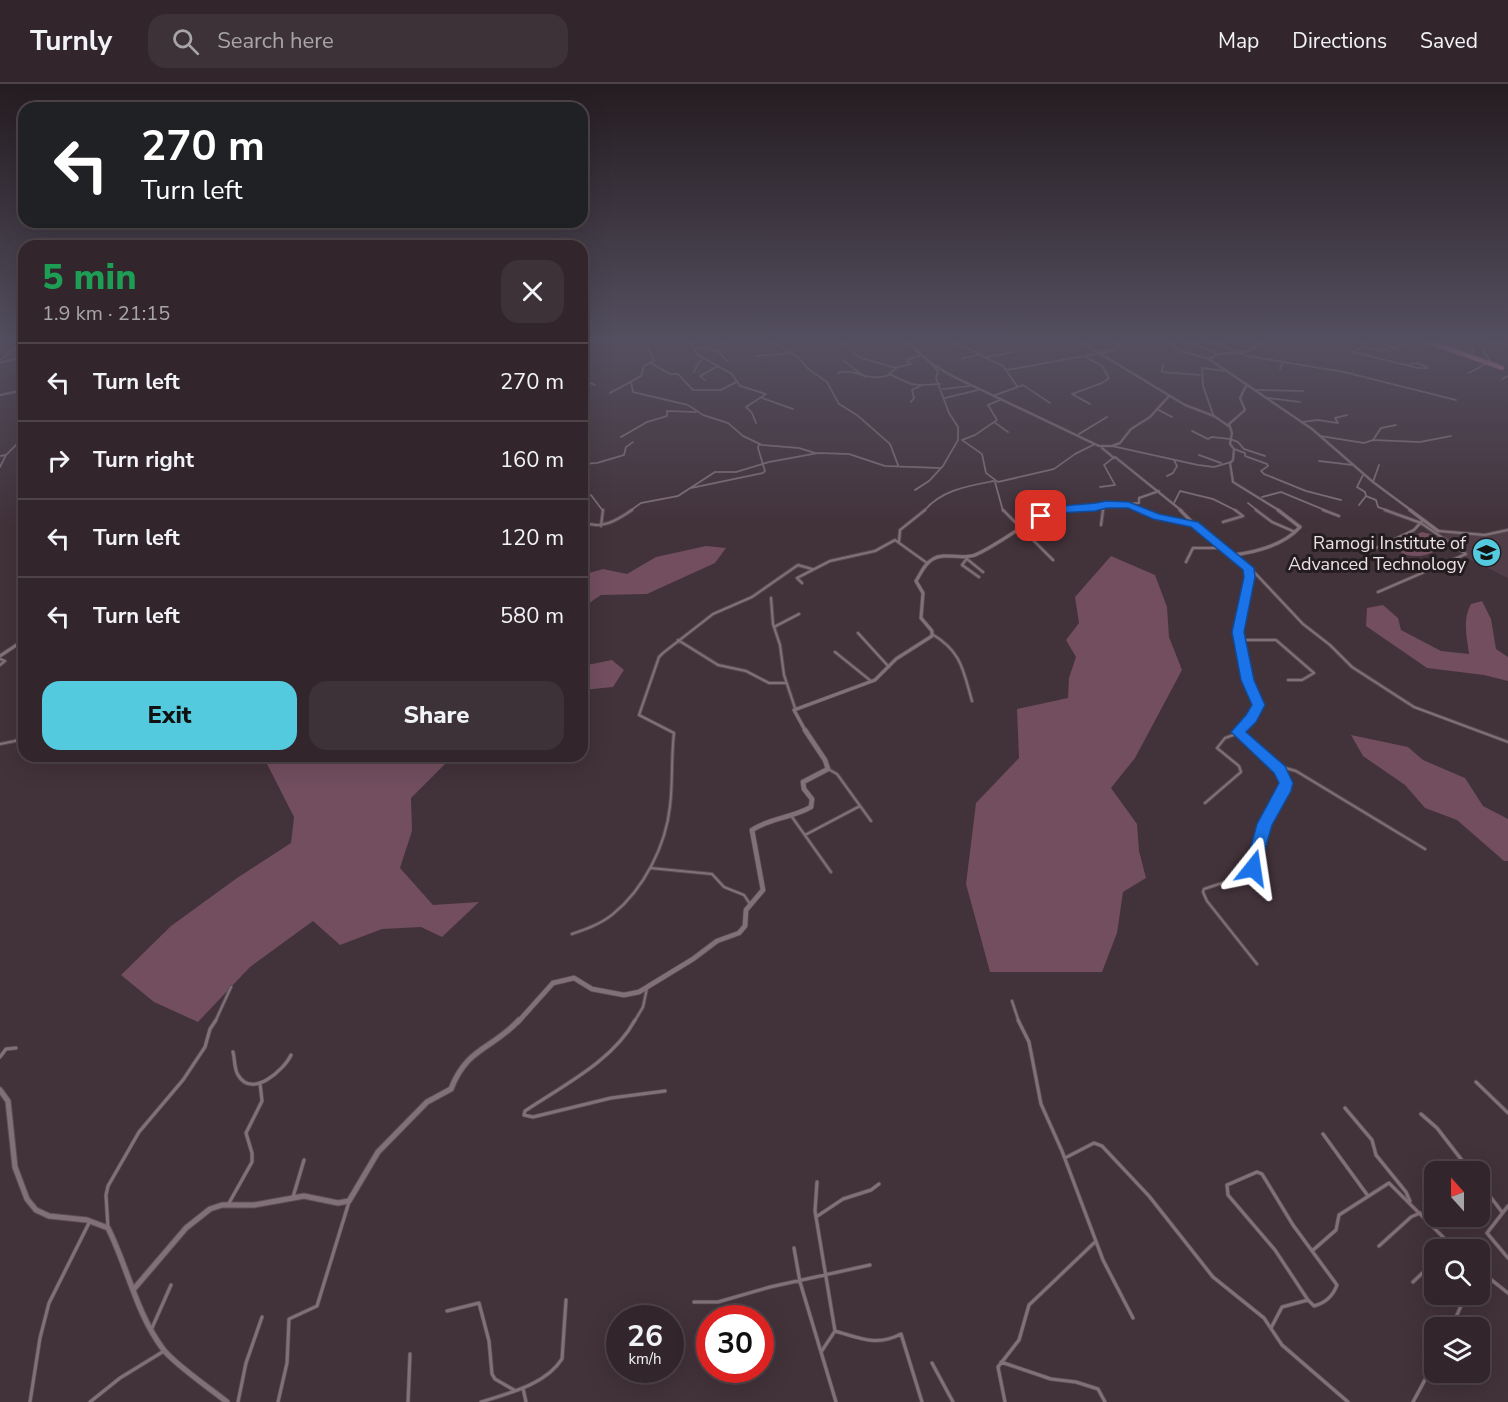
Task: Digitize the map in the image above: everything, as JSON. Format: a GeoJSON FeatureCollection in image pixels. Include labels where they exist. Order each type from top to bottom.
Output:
{"type":"FeatureCollection","features":[{"type":"Feature","properties":{"kind":"street"},"geometry":{"type":"LineString","coordinates":[[682,404],[728,423],[743,436],[759,444],[799,448],[818,453]]}},
{"type":"Feature","properties":{"kind":"street"},"geometry":{"type":"LineString","coordinates":[[752,404],[746,407],[752,413],[756,423]]}},
{"type":"Feature","properties":{"kind":"street"},"geometry":{"type":"LineString","coordinates":[[778,404],[794,409]]}},
{"type":"Feature","properties":{"kind":"street"},"geometry":{"type":"LineString","coordinates":[[839,404],[857,415],[890,444],[898,465]]}},
{"type":"Feature","properties":{"kind":"street"},"geometry":{"type":"LineString","coordinates":[[947,404],[950,415],[954,418],[959,430],[961,440],[982,454],[984,468],[994,481],[1004,512],[1023,529],[1042,552],[1053,560]]}},
{"type":"Feature","properties":{"kind":"street"},"geometry":{"type":"LineString","coordinates":[[915,490],[926,486],[961,440],[997,419],[988,405],[991,404]]}},
{"type":"Feature","properties":{"kind":"street"},"geometry":{"type":"LineString","coordinates":[[1012,404],[1097,445],[1160,491],[1195,525],[1257,574],[1303,624],[1330,645],[1352,667],[1414,707],[1508,742]]}},
{"type":"Feature","properties":{"kind":"street"},"geometry":{"type":"LineString","coordinates":[[1112,446],[1120,443],[1131,429],[1147,419],[1162,404]]}},
{"type":"Feature","properties":{"kind":"street"},"geometry":{"type":"LineString","coordinates":[[1182,404],[1214,417],[1231,428]]}},
{"type":"Feature","properties":{"kind":"street"},"geometry":{"type":"LineString","coordinates":[[1211,404],[1214,417]]}},
{"type":"Feature","properties":{"kind":"street"},"geometry":{"type":"LineString","coordinates":[[1243,404],[1245,408],[1230,424],[1230,445],[1234,449],[1245,453],[1245,456],[1267,464],[1268,466],[1261,471],[1264,474],[1306,491],[1341,500]]}},
{"type":"Feature","properties":{"kind":"street"},"geometry":{"type":"LineString","coordinates":[[1276,404],[1320,436],[1421,522],[1463,550],[1465,555],[1378,592]]}},
{"type":"Feature","properties":{"kind":"street"},"geometry":{"type":"LineString","coordinates":[[1157,409],[1172,417]]}},
{"type":"Feature","properties":{"kind":"street"},"geometry":{"type":"LineString","coordinates":[[621,437],[647,422],[667,416],[667,411],[699,412]]}},
{"type":"Feature","properties":{"kind":"street"},"geometry":{"type":"LineString","coordinates":[[1302,422],[1318,420],[1338,423],[1335,418],[1347,415]]}},
{"type":"Feature","properties":{"kind":"street"},"geometry":{"type":"LineString","coordinates":[[1079,435],[1107,417]]}},
{"type":"Feature","properties":{"kind":"street"},"geometry":{"type":"LineString","coordinates":[[994,422],[1008,432]]}},
{"type":"Feature","properties":{"kind":"street"},"geometry":{"type":"LineString","coordinates":[[1373,440],[1381,428],[1396,425]]}},
{"type":"Feature","properties":{"kind":"street"},"geometry":{"type":"LineString","coordinates":[[1192,431],[1208,439],[1212,436],[1230,439],[1238,442],[1244,449],[1265,456]]}},
{"type":"Feature","properties":{"kind":"street"},"geometry":{"type":"LineString","coordinates":[[1320,436],[1362,443],[1373,440],[1420,442],[1451,436]]}},
{"type":"Feature","properties":{"kind":"street"},"geometry":{"type":"LineString","coordinates":[[588,463],[597,463],[624,455],[626,447],[633,442]]}},
{"type":"Feature","properties":{"kind":"street"},"geometry":{"type":"LineString","coordinates":[[0,466],[6,454],[18,443]]}},
{"type":"Feature","properties":{"kind":"street"},"geometry":{"type":"LineString","coordinates":[[1120,443],[1120,448]]}},
{"type":"Feature","properties":{"kind":"street"},"geometry":{"type":"LineString","coordinates":[[688,489],[763,473],[765,471],[758,448],[759,444]]}},
{"type":"Feature","properties":{"kind":"street"},"geometry":{"type":"LineString","coordinates":[[899,542],[900,530],[923,512],[934,499],[966,486],[1054,470],[1075,454],[1097,445],[1112,446],[1210,467],[1231,462]]}},
{"type":"Feature","properties":{"kind":"street"},"geometry":{"type":"LineString","coordinates":[[1233,555],[1260,551],[1300,529],[1262,498],[1234,484],[1231,462],[1234,449]]}},
{"type":"Feature","properties":{"kind":"street"},"geometry":{"type":"LineString","coordinates":[[588,524],[601,526],[620,518],[641,503],[678,496],[710,474],[736,472],[762,463],[818,453],[849,454],[885,466],[940,468]]}},
{"type":"Feature","properties":{"kind":"street"},"geometry":{"type":"LineString","coordinates":[[0,456],[6,454]]}},
{"type":"Feature","properties":{"kind":"street"},"geometry":{"type":"LineString","coordinates":[[1199,454],[1221,464]]}},
{"type":"Feature","properties":{"kind":"street"},"geometry":{"type":"LineString","coordinates":[[1100,487],[1114,485],[1104,463],[1114,458]]}},
{"type":"Feature","properties":{"kind":"street"},"geometry":{"type":"LineString","coordinates":[[1167,476],[1175,472],[1177,466],[1174,460]]}},
{"type":"Feature","properties":{"kind":"street"},"geometry":{"type":"LineString","coordinates":[[1319,462],[1353,465]]}},
{"type":"Feature","properties":{"kind":"street"},"geometry":{"type":"LineString","coordinates":[[1373,483],[1379,465]]}},
{"type":"Feature","properties":{"kind":"street"},"geometry":{"type":"LineString","coordinates":[[1364,474],[1357,487],[1365,492],[1366,496],[1376,500],[1378,507],[1421,522],[1438,531],[1481,535],[1508,530]]}},
{"type":"Feature","properties":{"kind":"street"},"geometry":{"type":"LineString","coordinates":[[972,701],[960,658],[954,648],[932,634],[921,618],[923,593],[916,581],[927,563],[938,556],[967,558],[1000,543],[1051,511],[1129,505],[1139,503],[1139,498],[1143,495],[1160,491]]}},
{"type":"Feature","properties":{"kind":"street"},"geometry":{"type":"LineString","coordinates":[[1174,503],[1180,491],[1215,498],[1243,516],[1223,522]]}},
{"type":"Feature","properties":{"kind":"street"},"geometry":{"type":"LineString","coordinates":[[1262,498],[1281,492],[1339,516]]}},
{"type":"Feature","properties":{"kind":"street"},"geometry":{"type":"LineString","coordinates":[[591,495],[601,504],[605,512],[601,526]]}},
{"type":"Feature","properties":{"kind":"street"},"geometry":{"type":"LineString","coordinates":[[1359,505],[1366,496]]}},
{"type":"Feature","properties":{"kind":"street"},"geometry":{"type":"LineString","coordinates":[[1248,503],[1272,522],[1295,532]]}},
{"type":"Feature","properties":{"kind":"street"},"geometry":{"type":"LineString","coordinates":[[1129,505],[1156,516],[1195,525]]}},
{"type":"Feature","properties":{"kind":"street"},"geometry":{"type":"LineString","coordinates":[[1101,525],[1104,506]]}},
{"type":"Feature","properties":{"kind":"street"},"geometry":{"type":"LineString","coordinates":[[1372,550],[1414,530],[1421,522]]}},
{"type":"Feature","properties":{"kind":"street"},"geometry":{"type":"LineString","coordinates":[[802,583],[797,578],[812,569],[831,561],[875,551],[893,540],[927,563]]}},
{"type":"Feature","properties":{"kind":"street"},"geometry":{"type":"LineString","coordinates":[[1186,562],[1193,548],[1224,548]]}},
{"type":"Feature","properties":{"kind":"street"},"geometry":{"type":"LineString","coordinates":[[967,558],[983,572]]}},
{"type":"Feature","properties":{"kind":"street"},"geometry":{"type":"LineString","coordinates":[[967,558],[962,565],[979,578]]}},
{"type":"Feature","properties":{"kind":"street"},"geometry":{"type":"LineString","coordinates":[[572,934],[594,926],[614,914],[626,901],[650,868],[669,816],[674,733],[639,715],[659,657],[713,614],[760,592],[798,565],[812,569]]}},
{"type":"Feature","properties":{"kind":"street"},"geometry":{"type":"LineString","coordinates":[[1205,803],[1241,772],[1239,766],[1217,748],[1225,738],[1239,734],[1251,718],[1258,701],[1248,680],[1238,626],[1250,575],[1248,568]]}},
{"type":"Feature","properties":{"kind":"street"},"geometry":{"type":"LineString","coordinates":[[1250,575],[1257,574]]}},
{"type":"Feature","properties":{"kind":"street"},"geometry":{"type":"LineString","coordinates":[[771,598],[774,627],[786,684],[795,708],[794,713],[825,760],[828,769],[837,774],[871,821]]}},
{"type":"Feature","properties":{"kind":"street"},"geometry":{"type":"LineString","coordinates":[[774,627],[799,614]]}},
{"type":"Feature","properties":{"kind":"street"},"geometry":{"type":"LineString","coordinates":[[858,633],[889,667]]}},
{"type":"Feature","properties":{"kind":"street"},"geometry":{"type":"LineString","coordinates":[[795,708],[849,691],[872,681],[896,659],[932,634]]}},
{"type":"Feature","properties":{"kind":"street"},"geometry":{"type":"LineString","coordinates":[[678,640],[694,646],[702,655],[717,665],[745,671],[771,685],[786,684]]}},
{"type":"Feature","properties":{"kind":"street"},"geometry":{"type":"LineString","coordinates":[[1241,640],[1276,640],[1314,673],[1299,681],[1288,680]]}},
{"type":"Feature","properties":{"kind":"street"},"geometry":{"type":"LineString","coordinates":[[0,665],[5,661],[0,657],[18,644]]}},
{"type":"Feature","properties":{"kind":"street"},"geometry":{"type":"LineString","coordinates":[[835,652],[872,681]]}},
{"type":"Feature","properties":{"kind":"street"},"geometry":{"type":"LineString","coordinates":[[1239,734],[1275,765],[1285,777],[1285,786],[1265,824],[1253,868],[1243,876],[1204,889],[1203,892],[1257,964]]}},
{"type":"Feature","properties":{"kind":"street"},"geometry":{"type":"LineString","coordinates":[[0,744],[18,739]]}},
{"type":"Feature","properties":{"kind":"street"},"geometry":{"type":"LineString","coordinates":[[1275,765],[1296,771],[1425,849]]}},
{"type":"Feature","properties":{"kind":"street"},"geometry":{"type":"LineString","coordinates":[[278,1402],[287,1363],[289,1319],[318,1306],[349,1201],[372,1161],[387,1143],[427,1102],[451,1089],[462,1066],[481,1047],[515,1025],[554,983],[574,978],[587,988],[624,995],[647,988],[717,941],[739,933],[744,926],[746,910],[763,890],[752,830],[760,825],[806,811],[812,803],[804,789],[803,782],[828,769]]}},
{"type":"Feature","properties":{"kind":"street"},"geometry":{"type":"LineString","coordinates":[[805,835],[860,806]]}},
{"type":"Feature","properties":{"kind":"street"},"geometry":{"type":"LineString","coordinates":[[792,817],[831,872]]}},
{"type":"Feature","properties":{"kind":"street"},"geometry":{"type":"LineString","coordinates":[[650,868],[671,873],[712,874],[724,887],[744,895],[751,905]]}},
{"type":"Feature","properties":{"kind":"street"},"geometry":{"type":"LineString","coordinates":[[226,1402],[164,1351],[150,1330],[108,1228],[106,1200],[108,1186],[139,1132],[183,1080],[205,1047],[210,1029],[218,1018],[231,987]]}},
{"type":"Feature","properties":{"kind":"street"},"geometry":{"type":"LineString","coordinates":[[647,988],[646,1001],[629,1032],[572,1078],[525,1111],[524,1115],[533,1117],[622,1096],[665,1091]]}},
{"type":"Feature","properties":{"kind":"street"},"geometry":{"type":"LineString","coordinates":[[1012,1000],[1013,1012],[1020,1020],[1029,1040],[1037,1094],[1065,1158],[1077,1197],[1106,1266],[1133,1318]]}},
{"type":"Feature","properties":{"kind":"street"},"geometry":{"type":"LineString","coordinates":[[0,1057],[6,1049],[16,1048]]}},
{"type":"Feature","properties":{"kind":"street"},"geometry":{"type":"LineString","coordinates":[[233,1052],[239,1077],[248,1083],[260,1083],[278,1071],[291,1055]]}},
{"type":"Feature","properties":{"kind":"street"},"geometry":{"type":"LineString","coordinates":[[1476,1082],[1508,1113]]}},
{"type":"Feature","properties":{"kind":"street"},"geometry":{"type":"LineString","coordinates":[[227,1205],[252,1162],[252,1153],[246,1133],[262,1101],[260,1083]]}},
{"type":"Feature","properties":{"kind":"street"},"geometry":{"type":"LineString","coordinates":[[0,1090],[8,1101],[17,1178],[27,1199],[46,1216],[90,1221],[108,1228]]}},
{"type":"Feature","properties":{"kind":"street"},"geometry":{"type":"LineString","coordinates":[[1345,1108],[1373,1142],[1376,1155],[1406,1192],[1410,1202]]}},
{"type":"Feature","properties":{"kind":"street"},"geometry":{"type":"LineString","coordinates":[[1421,1114],[1437,1128],[1462,1161]]}},
{"type":"Feature","properties":{"kind":"street"},"geometry":{"type":"LineString","coordinates":[[1323,1134],[1368,1196]]}},
{"type":"Feature","properties":{"kind":"street"},"geometry":{"type":"LineString","coordinates":[[1065,1158],[1094,1143],[1099,1143],[1149,1196],[1213,1277],[1255,1310],[1282,1345],[1348,1402]]}},
{"type":"Feature","properties":{"kind":"street"},"geometry":{"type":"LineString","coordinates":[[293,1197],[304,1160]]}},
{"type":"Feature","properties":{"kind":"street"},"geometry":{"type":"LineString","coordinates":[[1257,1172],[1262,1174],[1293,1225],[1337,1287],[1332,1295],[1320,1305],[1314,1306],[1308,1300],[1275,1250],[1228,1195],[1227,1185],[1257,1172]]}},
{"type":"Feature","properties":{"kind":"street"},"geometry":{"type":"LineString","coordinates":[[817,1182],[814,1191],[816,1217],[835,1331],[821,1352]]}},
{"type":"Feature","properties":{"kind":"street"},"geometry":{"type":"LineString","coordinates":[[1312,1251],[1336,1230],[1339,1215],[1389,1183],[1444,1239]]}},
{"type":"Feature","properties":{"kind":"street"},"geometry":{"type":"LineString","coordinates":[[816,1217],[843,1198],[871,1190],[879,1184]]}},
{"type":"Feature","properties":{"kind":"street"},"geometry":{"type":"LineString","coordinates":[[134,1290],[194,1221],[213,1208],[227,1205],[253,1205],[293,1197],[315,1196],[340,1203],[349,1201]]}},
{"type":"Feature","properties":{"kind":"street"},"geometry":{"type":"LineString","coordinates":[[1490,1196],[1502,1212]]}},
{"type":"Feature","properties":{"kind":"street"},"geometry":{"type":"LineString","coordinates":[[1508,1206],[1487,1233],[1508,1258]]}},
{"type":"Feature","properties":{"kind":"street"},"geometry":{"type":"LineString","coordinates":[[1379,1246],[1411,1217],[1420,1213]]}},
{"type":"Feature","properties":{"kind":"street"},"geometry":{"type":"LineString","coordinates":[[30,1402],[40,1338],[49,1303],[90,1221]]}},
{"type":"Feature","properties":{"kind":"street"},"geometry":{"type":"LineString","coordinates":[[1005,1402],[998,1366],[1019,1340],[1029,1305],[1096,1241]]}},
{"type":"Feature","properties":{"kind":"street"},"geometry":{"type":"LineString","coordinates":[[794,1248],[800,1282],[836,1402]]}},
{"type":"Feature","properties":{"kind":"street"},"geometry":{"type":"LineString","coordinates":[[694,1302],[718,1302],[770,1287],[870,1265]]}},
{"type":"Feature","properties":{"kind":"street"},"geometry":{"type":"LineString","coordinates":[[1413,1282],[1424,1272]]}},
{"type":"Feature","properties":{"kind":"street"},"geometry":{"type":"LineString","coordinates":[[1490,1279],[1508,1293]]}},
{"type":"Feature","properties":{"kind":"street"},"geometry":{"type":"LineString","coordinates":[[150,1330],[171,1285]]}},
{"type":"Feature","properties":{"kind":"street"},"geometry":{"type":"LineString","coordinates":[[481,1402],[523,1388],[561,1362],[566,1300]]}},
{"type":"Feature","properties":{"kind":"street"},"geometry":{"type":"LineString","coordinates":[[1271,1328],[1282,1307],[1308,1300]]}},
{"type":"Feature","properties":{"kind":"street"},"geometry":{"type":"LineString","coordinates":[[447,1311],[479,1303],[489,1341],[492,1374],[495,1379],[514,1390]]}},
{"type":"Feature","properties":{"kind":"street"},"geometry":{"type":"LineString","coordinates":[[238,1402],[246,1363],[262,1317]]}},
{"type":"Feature","properties":{"kind":"street"},"geometry":{"type":"LineString","coordinates":[[835,1331],[875,1342],[888,1341],[901,1334],[922,1402]]}},
{"type":"Feature","properties":{"kind":"street"},"geometry":{"type":"LineString","coordinates":[[90,1402],[120,1378],[164,1351]]}},
{"type":"Feature","properties":{"kind":"street"},"geometry":{"type":"LineString","coordinates":[[408,1402],[410,1354]]}},
{"type":"Feature","properties":{"kind":"street"},"geometry":{"type":"LineString","coordinates":[[1000,1362],[1051,1379],[1076,1382],[1098,1389],[1105,1402]]}},
{"type":"Feature","properties":{"kind":"street"},"geometry":{"type":"LineString","coordinates":[[932,1363],[953,1402]]}},
{"type":"Feature","properties":{"kind":"street"},"geometry":{"type":"LineString","coordinates":[[1413,1402],[1424,1382]]}},
{"type":"Feature","properties":{"kind":"street"},"geometry":{"type":"LineString","coordinates":[[523,1388],[526,1402]]}},
{"type":"Feature","properties":{"kind":"shaded area","name":"Ramogi Institute of Advanced Technology"},"geometry":{"type":"Polygon","coordinates":[[[1508,531],[1508,578],[1465,557],[1467,555],[1463,550],[1441,535],[1458,532],[1491,536],[1508,531]]]}},
{"type":"Feature","properties":{"kind":"shaded area"},"geometry":{"type":"Polygon","coordinates":[[[1422,532],[1434,535],[1445,543],[1434,552],[1421,556],[1408,555],[1396,549],[1397,544],[1422,532]]]}},
{"type":"Feature","properties":{"kind":"shaded area"},"geometry":{"type":"Polygon","coordinates":[[[706,546],[726,548],[715,563],[647,594],[601,595],[588,604],[588,573],[603,569],[627,574],[656,557],[706,546]]]}},
{"type":"Feature","properties":{"kind":"shaded area"},"geometry":{"type":"Polygon","coordinates":[[[1111,556],[1155,575],[1167,607],[1169,637],[1182,670],[1135,758],[1111,788],[1137,824],[1139,851],[1146,878],[1123,892],[1117,933],[1102,972],[990,972],[966,884],[976,803],[1019,758],[1017,709],[1068,698],[1069,678],[1076,657],[1066,640],[1079,623],[1075,597],[1111,556]]]}},
{"type":"Feature","properties":{"kind":"shaded area"},"geometry":{"type":"Polygon","coordinates":[[[1482,601],[1491,619],[1496,649],[1508,657],[1508,681],[1484,675],[1427,668],[1366,626],[1367,608],[1383,605],[1398,618],[1401,630],[1441,651],[1469,654],[1466,629],[1468,610],[1471,604],[1482,601]]]}},
{"type":"Feature","properties":{"kind":"shaded area"},"geometry":{"type":"Polygon","coordinates":[[[612,660],[624,670],[613,687],[588,689],[588,665],[612,660]]]}},
{"type":"Feature","properties":{"kind":"shaded area"},"geometry":{"type":"Polygon","coordinates":[[[1351,735],[1408,747],[1423,760],[1465,778],[1483,806],[1508,819],[1508,861],[1504,861],[1457,820],[1425,808],[1405,785],[1363,756],[1351,735]]]}},
{"type":"Feature","properties":{"kind":"shaded area"},"geometry":{"type":"Polygon","coordinates":[[[266,762],[447,762],[411,798],[412,831],[400,868],[433,905],[479,902],[442,937],[421,927],[382,929],[340,945],[313,921],[250,967],[198,1022],[154,1002],[121,975],[171,926],[237,878],[291,843],[294,817],[266,762]]]}},
{"type":"Feature","properties":{"kind":"place","name":"Ramogi Institute of Advanced Technology"},"geometry":{"type":"Point","coordinates":[1487,553]}},
{"type":"Feature","properties":{"kind":"route"},"geometry":{"type":"LineString","coordinates":[[1041,516],[1056,510],[1095,508],[1106,504],[1129,505],[1156,516],[1195,525],[1248,568],[1250,577],[1238,632],[1242,643],[1246,673],[1258,705],[1251,718],[1238,732],[1280,769],[1286,783],[1284,791],[1265,824],[1253,868]]}}]}
